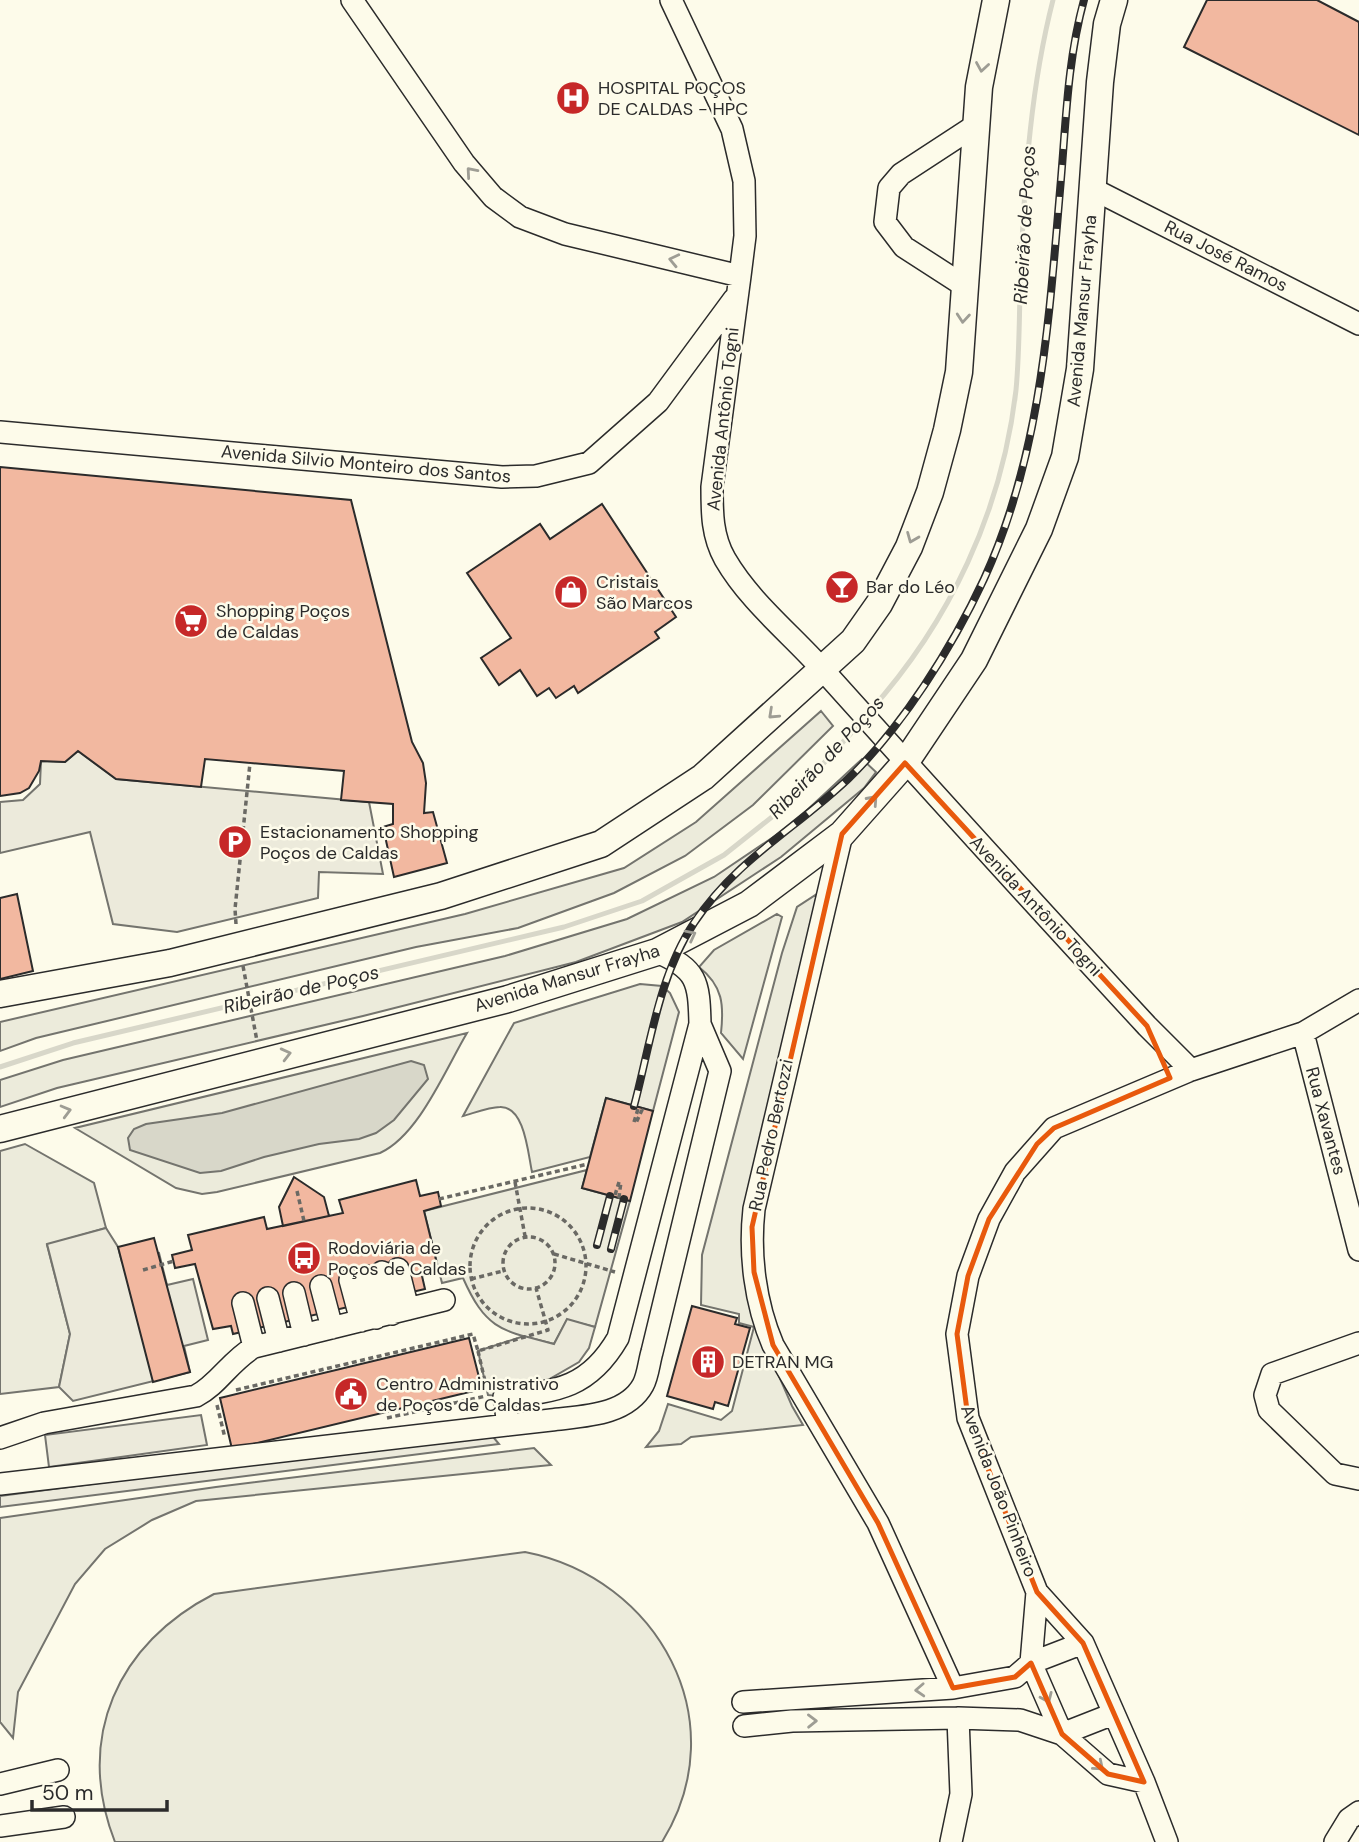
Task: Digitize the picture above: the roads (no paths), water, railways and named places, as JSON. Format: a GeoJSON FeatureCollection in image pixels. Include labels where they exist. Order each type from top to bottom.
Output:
{"type":"FeatureCollection","features":[{"type":"Feature","properties":{"kind":"main road"},"geometry":{"type":"LineString","coordinates":[[0,994],[170,963],[441,896],[601,844],[703,777],[853,641],[879,604],[909,547],[930,492],[959,372],[979,87],[996,0]]}},
{"type":"Feature","properties":{"kind":"main road","name":"Avenida Mansur Frayha"},"geometry":{"type":"LineString","coordinates":[[0,1129],[508,999],[657,952],[749,904],[842,834],[905,763],[974,660],[1039,529],[1065,457],[1080,369],[1100,82],[1107,24],[1114,0]]}},
{"type":"Feature","properties":{"kind":"street","name":"Avenida Antônio Togni"},"geometry":{"type":"LineString","coordinates":[[671,0],[732,129],[744,181],[744,236],[739,285],[712,487],[714,532],[718,545],[736,575],[789,637],[822,668],[884,741],[1147,1026],[1191,1070]]}},
{"type":"Feature","properties":{"kind":"street"},"geometry":{"type":"LineString","coordinates":[[365,5],[464,163],[505,208],[539,226],[739,285]]}},
{"type":"Feature","properties":{"kind":"street"},"geometry":{"type":"LineString","coordinates":[[965,287],[904,247],[885,222],[889,188],[901,174],[976,125]]}},
{"type":"Feature","properties":{"kind":"street","name":"Rua José Ramos"},"geometry":{"type":"LineString","coordinates":[[1093,189],[1359,324]]}},
{"type":"Feature","properties":{"kind":"street","name":"Avenida Silvio Monteiro dos Santos"},"geometry":{"type":"LineString","coordinates":[[0,432],[502,477],[562,472],[589,463],[658,402],[739,285]]}},
{"type":"Feature","properties":{"kind":"street","name":"Rua Pedro Bertozzi"},"geometry":{"type":"LineString","coordinates":[[842,834],[754,1209],[754,1272],[765,1328],[773,1345],[878,1523],[953,1688]]}},
{"type":"Feature","properties":{"kind":"street"},"geometry":{"type":"LineString","coordinates":[[508,1425],[504,1397],[567,1387],[591,1373],[607,1357],[618,1338],[700,1024],[699,992],[694,979],[682,963],[657,952]]}},
{"type":"Feature","properties":{"kind":"street","name":"Avenida João Pinheiro"},"geometry":{"type":"LineString","coordinates":[[1166,1841],[1144,1782],[1083,1643],[1037,1592],[968,1418],[957,1334],[968,1276],[989,1219],[1015,1172],[1037,1144],[1054,1128],[1170,1077],[1303,1033],[1359,1000]]}},
{"type":"Feature","properties":{"kind":"street"},"geometry":{"type":"LineString","coordinates":[[0,1484],[508,1425],[613,1410],[630,1401],[643,1385],[720,1072],[700,1024]]}},
{"type":"Feature","properties":{"kind":"street","name":"Avenida Antônio Togni"},"geometry":{"type":"LineString","coordinates":[[1147,1026],[1170,1077]]}},
{"type":"Feature","properties":{"kind":"street","name":"Rua Xavantes"},"geometry":{"type":"LineString","coordinates":[[1303,1033],[1359,1250]]}},
{"type":"Feature","properties":{"kind":"street"},"geometry":{"type":"LineString","coordinates":[[317,1287],[327,1329]]}},
{"type":"Feature","properties":{"kind":"street"},"geometry":{"type":"LineString","coordinates":[[317,1287],[327,1329]]}},
{"type":"Feature","properties":{"kind":"street"},"geometry":{"type":"LineString","coordinates":[[317,1287],[327,1329]]}},
{"type":"Feature","properties":{"kind":"street"},"geometry":{"type":"LineString","coordinates":[[317,1287],[327,1329]]}},
{"type":"Feature","properties":{"kind":"street"},"geometry":{"type":"LineString","coordinates":[[317,1287],[327,1329]]}},
{"type":"Feature","properties":{"kind":"street"},"geometry":{"type":"LineString","coordinates":[[0,1437],[44,1423],[196,1396],[206,1391],[237,1356],[327,1329],[444,1300]]}},
{"type":"Feature","properties":{"kind":"street"},"geometry":{"type":"LineString","coordinates":[[1359,1343],[1272,1374],[1265,1395],[1269,1410],[1335,1474],[1359,1479]]}},
{"type":"Feature","properties":{"kind":"street"},"geometry":{"type":"LineString","coordinates":[[1037,1592],[1031,1663],[1062,1734]]}},
{"type":"Feature","properties":{"kind":"street"},"geometry":{"type":"LineString","coordinates":[[743,1702],[953,1688],[1015,1677],[1031,1663],[1083,1643]]}},
{"type":"Feature","properties":{"kind":"street"},"geometry":{"type":"LineString","coordinates":[[1062,1734],[1113,1714]]}},
{"type":"Feature","properties":{"kind":"street"},"geometry":{"type":"LineString","coordinates":[[951,1842],[961,1794],[958,1718]]}},
{"type":"Feature","properties":{"kind":"street"},"geometry":{"type":"LineString","coordinates":[[744,1726],[792,1721],[958,1718],[1020,1720],[1062,1734],[1108,1773],[1144,1782]]}},
{"type":"Feature","properties":{"kind":"street"},"geometry":{"type":"LineString","coordinates":[[0,1784],[58,1770]]}},
{"type":"Feature","properties":{"kind":"street"},"geometry":{"type":"LineString","coordinates":[[1335,1842],[1349,1819],[1359,1812]]}},
{"type":"Feature","properties":{"kind":"street"},"geometry":{"type":"LineString","coordinates":[[0,1826],[64,1817]]}},
{"type":"Feature","properties":{"kind":"waterway","name":"Ribeirão de Poços"},"geometry":{"type":"LineString","coordinates":[[869,712],[924,641],[947,602],[968,563],[999,479],[1016,390],[1030,130],[1039,65],[1053,0]]}},
{"type":"Feature","properties":{"kind":"waterway","name":"Ribeirão de Poços"},"geometry":{"type":"LineString","coordinates":[[0,1067],[73,1043],[564,927],[642,901],[724,855],[782,809],[863,720]]}},
{"type":"Feature","properties":{"kind":"railway"},"geometry":{"type":"LineString","coordinates":[[634,1106],[664,988],[682,943],[694,923],[747,863],[848,779],[888,736],[941,659],[984,579],[1019,482],[1040,383],[1052,282],[1068,89],[1084,0]]}},
{"type":"Feature","properties":{"kind":"railway"},"geometry":{"type":"LineString","coordinates":[[597,1245],[610,1196]]}},
{"type":"Feature","properties":{"kind":"railway"},"geometry":{"type":"LineString","coordinates":[[611,1249],[624,1199]]}},
{"type":"Feature","properties":{"kind":"place","name":"HOSPITAL POÇOS DE CALDAS - HPC"},"geometry":{"type":"Point","coordinates":[573,98]}},
{"type":"Feature","properties":{"kind":"place","name":"Bar do Léo"},"geometry":{"type":"Point","coordinates":[842,587]}},
{"type":"Feature","properties":{"kind":"place","name":"Cristais São Marcos"},"geometry":{"type":"Point","coordinates":[571,592]}},
{"type":"Feature","properties":{"kind":"place","name":"Shopping Poços de Caldas"},"geometry":{"type":"Point","coordinates":[191,621]}},
{"type":"Feature","properties":{"kind":"place","name":"Estacionamento Shopping Poços de Caldas"},"geometry":{"type":"Point","coordinates":[235,842]}},
{"type":"Feature","properties":{"kind":"place","name":"Rodoviária de Poços de Caldas"},"geometry":{"type":"Point","coordinates":[304,1258]}},
{"type":"Feature","properties":{"kind":"place","name":"DETRAN MG"},"geometry":{"type":"Point","coordinates":[708,1362]}},
{"type":"Feature","properties":{"kind":"place","name":"Centro Administrativo de Poços de Caldas"},"geometry":{"type":"Point","coordinates":[351,1394]}}]}
